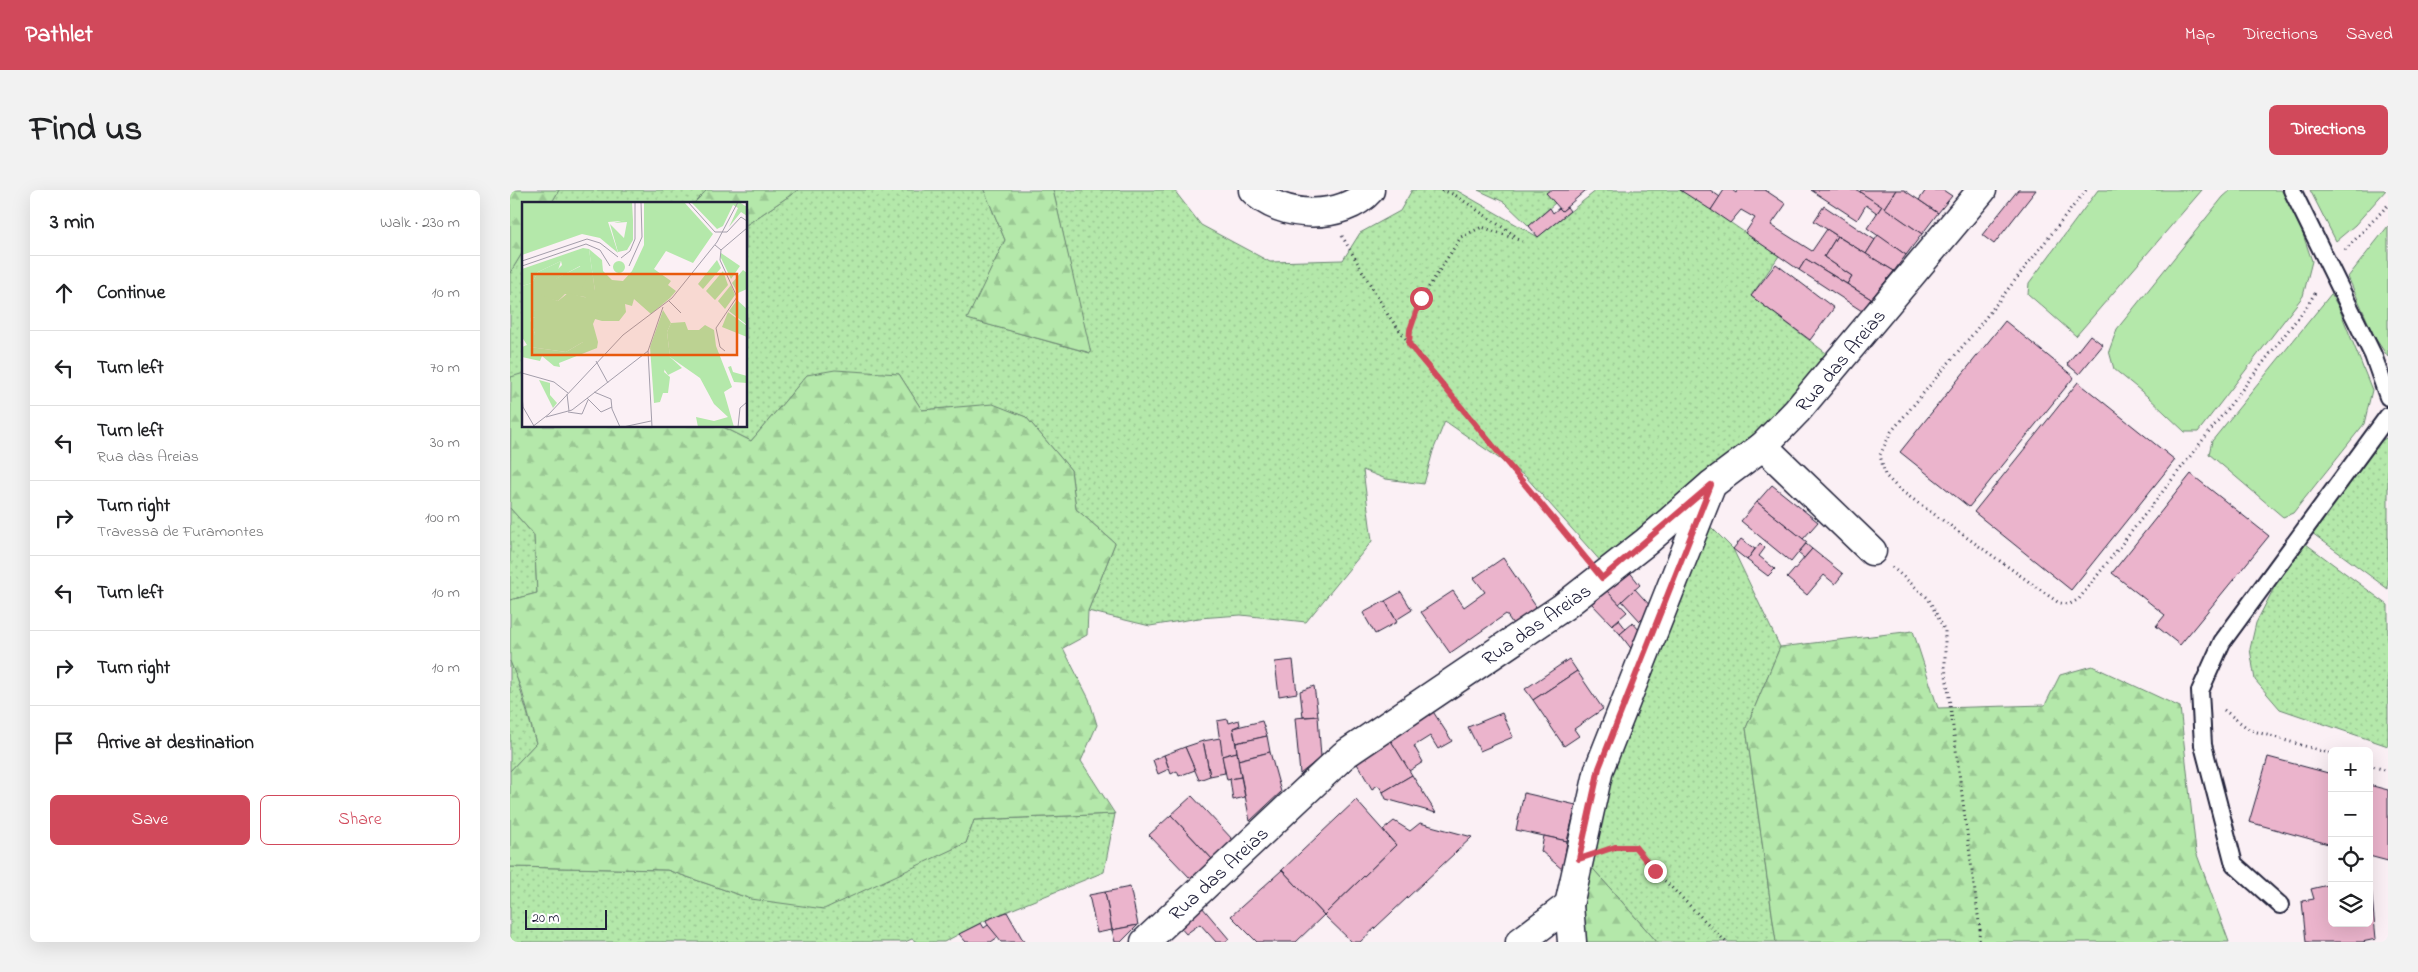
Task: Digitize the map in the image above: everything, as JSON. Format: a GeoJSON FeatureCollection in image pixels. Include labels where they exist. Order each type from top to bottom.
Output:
{"type":"FeatureCollection","features":[{"type":"Feature","properties":{"kind":"street"},"geometry":{"type":"LineString","coordinates":[[1253,190],[1258,195],[1284,209],[1313,214],[1342,208],[1370,190]]}},
{"type":"Feature","properties":{"kind":"street","name":"Rua das Areias"},"geometry":{"type":"LineString","coordinates":[[1145,942],[1344,755],[1563,607],[1602,578],[1711,485],[1763,446],[1797,411],[1982,190]]}},
{"type":"Feature","properties":{"kind":"street"},"geometry":{"type":"LineString","coordinates":[[1763,446],[1872,551]]}},
{"type":"Feature","properties":{"kind":"street"},"geometry":{"type":"LineString","coordinates":[[1572,942],[1569,905],[1599,768],[1711,485]]}},
{"type":"Feature","properties":{"kind":"street"},"geometry":{"type":"LineString","coordinates":[[1520,942],[1569,905]]}},
{"type":"Feature","properties":{"kind":"lane"},"geometry":{"type":"LineString","coordinates":[[2292,190],[2373,355],[2388,397]]}},
{"type":"Feature","properties":{"kind":"lane"},"geometry":{"type":"LineString","coordinates":[[2280,905],[2234,864],[2204,745],[2200,691],[2222,642],[2388,416]]}},
{"type":"Feature","properties":{"kind":"path"},"geometry":{"type":"LineString","coordinates":[[1409,344],[1410,330],[1421,298],[1461,237],[1482,228],[1522,241],[1455,195],[1442,190]]}},
{"type":"Feature","properties":{"kind":"path"},"geometry":{"type":"LineString","coordinates":[[2086,190],[1972,335],[1891,432],[1880,455],[1885,475],[1900,490],[2059,603],[2070,604],[2079,599],[2308,304],[2329,265],[2388,205]]}},
{"type":"Feature","properties":{"kind":"path"},"geometry":{"type":"LineString","coordinates":[[1327,212],[1388,315],[1409,344],[1602,578]]}},
{"type":"Feature","properties":{"kind":"path"},"geometry":{"type":"LineString","coordinates":[[1872,551],[1928,598],[1945,631],[1945,667],[1980,930],[1978,942]]}},
{"type":"Feature","properties":{"kind":"path"},"geometry":{"type":"LineString","coordinates":[[2200,691],[2250,730],[2328,753]]}},
{"type":"Feature","properties":{"kind":"path"},"geometry":{"type":"LineString","coordinates":[[2373,766],[2388,771]]}},
{"type":"Feature","properties":{"kind":"path"},"geometry":{"type":"LineString","coordinates":[[1579,859],[1615,847],[1635,847],[1655,871],[1726,942]]}},
{"type":"Feature","properties":{"kind":"green space"},"geometry":{"type":"Polygon","coordinates":[[[510,190],[559,190],[552,202],[522,202],[522,253],[510,273],[510,190]]]}},
{"type":"Feature","properties":{"kind":"green space"},"geometry":{"type":"Polygon","coordinates":[[[559,190],[707,190],[695,202],[552,202],[559,190]]]}},
{"type":"Feature","properties":{"kind":"green space"},"geometry":{"type":"Polygon","coordinates":[[[707,190],[798,190],[748,224],[748,202],[695,202],[707,190]]]}},
{"type":"Feature","properties":{"kind":"green space"},"geometry":{"type":"Polygon","coordinates":[[[798,190],[984,190],[1005,240],[968,319],[1090,353],[1053,190],[1174,190],[1201,225],[1270,262],[1343,260],[1360,233],[1400,211],[1412,190],[1456,190],[1538,237],[1597,190],[1683,190],[1779,256],[1751,296],[1826,353],[1778,416],[1603,564],[1526,477],[1445,421],[1433,451],[1424,484],[1386,479],[1363,470],[1372,541],[1306,622],[1241,615],[1199,618],[1150,626],[1088,611],[1115,543],[1076,509],[1071,470],[1026,417],[993,405],[922,410],[899,374],[807,375],[751,441],[725,428],[748,428],[748,224],[798,190]]]}},
{"type":"Feature","properties":{"kind":"green space"},"geometry":{"type":"Polygon","coordinates":[[[984,190],[1053,190],[1091,353],[967,319],[1005,240],[984,190]]]}},
{"type":"Feature","properties":{"kind":"green space"},"geometry":{"type":"Polygon","coordinates":[[[1478,190],[1550,190],[1547,193],[1555,203],[1529,226],[1504,202],[1478,190]]]}},
{"type":"Feature","properties":{"kind":"green space"},"geometry":{"type":"Polygon","coordinates":[[[2098,190],[2202,190],[2076,336],[2028,294],[2029,283],[2098,190]]]}},
{"type":"Feature","properties":{"kind":"green space"},"geometry":{"type":"Polygon","coordinates":[[[2231,190],[2281,190],[2294,208],[2312,261],[2303,296],[2198,432],[2185,432],[2147,396],[2114,369],[2109,351],[2117,329],[2223,197],[2231,190]]]}},
{"type":"Feature","properties":{"kind":"green space"},"geometry":{"type":"Polygon","coordinates":[[[2310,190],[2386,190],[2355,225],[2336,241],[2310,190]]]}},
{"type":"Feature","properties":{"kind":"green space"},"geometry":{"type":"Polygon","coordinates":[[[2388,226],[2388,357],[2375,338],[2348,277],[2388,226]]]}},
{"type":"Feature","properties":{"kind":"green space"},"geometry":{"type":"Polygon","coordinates":[[[522,253],[522,374],[510,379],[510,273],[522,253]]]}},
{"type":"Feature","properties":{"kind":"green space"},"geometry":{"type":"Polygon","coordinates":[[[2331,294],[2339,308],[2372,390],[2364,424],[2293,513],[2283,517],[2209,454],[2212,441],[2331,294]]]}},
{"type":"Feature","properties":{"kind":"green space"},"geometry":{"type":"Polygon","coordinates":[[[835,370],[899,374],[922,410],[993,404],[1026,417],[1071,470],[1076,509],[1115,543],[1088,611],[1087,635],[1063,648],[1089,699],[1097,725],[1081,761],[1115,814],[974,820],[966,843],[824,909],[751,899],[667,870],[510,867],[510,771],[536,743],[522,691],[510,661],[510,600],[537,593],[534,535],[510,508],[511,377],[522,374],[522,428],[725,428],[751,441],[807,375],[835,370]]]}},
{"type":"Feature","properties":{"kind":"green space"},"geometry":{"type":"Polygon","coordinates":[[[2388,437],[2388,589],[2312,533],[2377,443],[2388,437]]]}},
{"type":"Feature","properties":{"kind":"green space"},"geometry":{"type":"Polygon","coordinates":[[[510,508],[534,535],[537,593],[510,600],[510,508]]]}},
{"type":"Feature","properties":{"kind":"green space"},"geometry":{"type":"Polygon","coordinates":[[[1703,526],[1712,528],[1733,549],[1780,647],[1746,728],[1776,942],[1657,942],[1588,863],[1601,800],[1703,526]]]}},
{"type":"Feature","properties":{"kind":"green space"},"geometry":{"type":"Polygon","coordinates":[[[2306,544],[2388,605],[2388,746],[2280,709],[2255,680],[2250,649],[2256,623],[2276,584],[2306,544]]]}},
{"type":"Feature","properties":{"kind":"green space"},"geometry":{"type":"Polygon","coordinates":[[[1913,631],[1938,708],[2045,705],[2060,675],[2092,666],[2180,707],[2196,852],[2229,942],[1776,942],[1746,728],[1780,647],[1913,631]]]}},
{"type":"Feature","properties":{"kind":"green space"},"geometry":{"type":"Polygon","coordinates":[[[510,661],[517,678],[536,743],[510,771],[510,661]]]}},
{"type":"Feature","properties":{"kind":"green space"},"geometry":{"type":"Polygon","coordinates":[[[1115,814],[1104,872],[986,920],[944,942],[917,942],[912,939],[905,942],[510,942],[510,867],[667,870],[751,899],[916,865],[966,843],[974,820],[1115,814]]]}},
{"type":"Feature","properties":{"kind":"green space"},"geometry":{"type":"Polygon","coordinates":[[[1588,863],[1657,942],[1579,942],[1588,863]]]}},
{"type":"Feature","properties":{"kind":"building"},"geometry":{"type":"Polygon","coordinates":[[[1550,190],[1586,190],[1562,211],[1546,193],[1550,190]]]}},
{"type":"Feature","properties":{"kind":"building"},"geometry":{"type":"Polygon","coordinates":[[[1680,190],[1710,190],[1720,197],[1711,210],[1680,190]]]}},
{"type":"Feature","properties":{"kind":"building"},"geometry":{"type":"Polygon","coordinates":[[[1724,190],[1732,190],[1736,193],[1738,190],[1765,190],[1786,204],[1771,225],[1812,251],[1827,229],[1837,236],[1824,257],[1852,276],[1847,284],[1806,259],[1799,270],[1745,233],[1755,218],[1741,210],[1730,223],[1711,210],[1724,190]]]}},
{"type":"Feature","properties":{"kind":"building"},"geometry":{"type":"Polygon","coordinates":[[[1811,190],[1857,190],[1882,206],[1877,213],[1866,205],[1857,220],[1811,190]]]}},
{"type":"Feature","properties":{"kind":"building"},"geometry":{"type":"Polygon","coordinates":[[[1861,190],[1896,190],[1884,208],[1860,192],[1861,190]]]}},
{"type":"Feature","properties":{"kind":"building"},"geometry":{"type":"Polygon","coordinates":[[[1896,190],[1904,190],[1938,213],[1922,234],[1884,208],[1896,190]]]}},
{"type":"Feature","properties":{"kind":"building"},"geometry":{"type":"Polygon","coordinates":[[[1926,190],[1943,190],[1952,196],[1938,213],[1919,200],[1926,190]]]}},
{"type":"Feature","properties":{"kind":"building"},"geometry":{"type":"Polygon","coordinates":[[[2018,190],[2036,190],[1994,244],[1982,235],[2018,190]]]}},
{"type":"Feature","properties":{"kind":"building"},"geometry":{"type":"Polygon","coordinates":[[[1824,206],[1875,240],[1866,254],[1814,221],[1824,206]]]}},
{"type":"Feature","properties":{"kind":"building"},"geometry":{"type":"Polygon","coordinates":[[[1882,206],[1922,234],[1906,255],[1867,228],[1882,206]]]}},
{"type":"Feature","properties":{"kind":"building"},"geometry":{"type":"Polygon","coordinates":[[[1567,207],[1570,211],[1538,237],[1529,226],[1550,208],[1553,213],[1559,208],[1562,211],[1567,207]]]}},
{"type":"Feature","properties":{"kind":"building"},"geometry":{"type":"Polygon","coordinates":[[[1878,235],[1906,255],[1894,271],[1866,254],[1878,235]]]}},
{"type":"Feature","properties":{"kind":"building"},"geometry":{"type":"Polygon","coordinates":[[[1837,236],[1894,271],[1871,299],[1847,284],[1852,276],[1824,257],[1837,236]]]}},
{"type":"Feature","properties":{"kind":"building"},"geometry":{"type":"Polygon","coordinates":[[[1806,259],[1871,299],[1862,311],[1799,270],[1806,259]]]}},
{"type":"Feature","properties":{"kind":"building"},"geometry":{"type":"Polygon","coordinates":[[[1776,264],[1834,308],[1810,340],[1751,296],[1776,264]]]}},
{"type":"Feature","properties":{"kind":"building"},"geometry":{"type":"Polygon","coordinates":[[[2005,321],[2074,377],[1969,507],[1900,452],[2005,321]]]}},
{"type":"Feature","properties":{"kind":"building"},"geometry":{"type":"Polygon","coordinates":[[[2090,335],[2103,345],[2079,374],[2067,364],[2090,335]]]}},
{"type":"Feature","properties":{"kind":"building"},"geometry":{"type":"Polygon","coordinates":[[[2078,382],[2175,460],[2071,590],[1974,512],[2078,382]]]}},
{"type":"Feature","properties":{"kind":"building"},"geometry":{"type":"Polygon","coordinates":[[[2191,474],[2269,536],[2180,645],[2156,626],[2165,615],[2112,573],[2191,474]]]}},
{"type":"Feature","properties":{"kind":"building"},"geometry":{"type":"Polygon","coordinates":[[[1772,485],[1818,522],[1803,539],[1757,502],[1772,485]]]}},
{"type":"Feature","properties":{"kind":"building"},"geometry":{"type":"Polygon","coordinates":[[[1757,502],[1807,542],[1791,562],[1741,521],[1757,502]]]}},
{"type":"Feature","properties":{"kind":"building"},"geometry":{"type":"Polygon","coordinates":[[[1741,539],[1755,549],[1747,560],[1733,549],[1741,539]]]}},
{"type":"Feature","properties":{"kind":"building"},"geometry":{"type":"Polygon","coordinates":[[[1760,543],[1765,548],[1759,556],[1775,569],[1768,576],[1747,560],[1760,543]]]}},
{"type":"Feature","properties":{"kind":"building"},"geometry":{"type":"Polygon","coordinates":[[[1806,544],[1812,549],[1804,558],[1798,553],[1806,544]]]}},
{"type":"Feature","properties":{"kind":"building"},"geometry":{"type":"Polygon","coordinates":[[[1812,549],[1843,574],[1835,584],[1824,575],[1807,595],[1787,578],[1812,549]]]}},
{"type":"Feature","properties":{"kind":"building"},"geometry":{"type":"Polygon","coordinates":[[[1503,558],[1537,608],[1513,624],[1506,614],[1450,653],[1421,612],[1453,591],[1464,607],[1485,592],[1474,578],[1503,558]]]}},
{"type":"Feature","properties":{"kind":"building"},"geometry":{"type":"Polygon","coordinates":[[[1628,570],[1640,585],[1619,604],[1605,589],[1628,570]]]}},
{"type":"Feature","properties":{"kind":"building"},"geometry":{"type":"Polygon","coordinates":[[[1605,589],[1627,612],[1612,625],[1591,603],[1605,589]]]}},
{"type":"Feature","properties":{"kind":"building"},"geometry":{"type":"Polygon","coordinates":[[[1635,589],[1653,609],[1640,621],[1622,601],[1635,589]]]}},
{"type":"Feature","properties":{"kind":"building"},"geometry":{"type":"Polygon","coordinates":[[[1401,592],[1412,610],[1396,620],[1385,601],[1401,592]]]}},
{"type":"Feature","properties":{"kind":"building"},"geometry":{"type":"Polygon","coordinates":[[[1385,601],[1397,622],[1375,634],[1363,613],[1385,601]]]}},
{"type":"Feature","properties":{"kind":"building"},"geometry":{"type":"Polygon","coordinates":[[[1619,620],[1626,629],[1620,634],[1612,625],[1619,620]]]}},
{"type":"Feature","properties":{"kind":"building"},"geometry":{"type":"Polygon","coordinates":[[[1633,623],[1645,637],[1636,655],[1620,634],[1633,623]]]}},
{"type":"Feature","properties":{"kind":"building"},"geometry":{"type":"Polygon","coordinates":[[[1569,659],[1577,671],[1533,700],[1525,689],[1569,659]]]}},
{"type":"Feature","properties":{"kind":"building"},"geometry":{"type":"Polygon","coordinates":[[[1293,660],[1297,693],[1279,696],[1275,662],[1293,660]]]}},
{"type":"Feature","properties":{"kind":"building"},"geometry":{"type":"Polygon","coordinates":[[[1577,671],[1603,709],[1574,729],[1579,736],[1564,746],[1533,700],[1577,671]]]}},
{"type":"Feature","properties":{"kind":"building"},"geometry":{"type":"Polygon","coordinates":[[[1314,686],[1318,716],[1303,717],[1300,691],[1314,686]]]}},
{"type":"Feature","properties":{"kind":"building"},"geometry":{"type":"Polygon","coordinates":[[[1432,710],[1452,741],[1438,749],[1430,736],[1414,746],[1423,762],[1409,771],[1388,736],[1432,710]]]}},
{"type":"Feature","properties":{"kind":"building"},"geometry":{"type":"Polygon","coordinates":[[[1502,713],[1513,737],[1480,751],[1468,727],[1502,713]]]}},
{"type":"Feature","properties":{"kind":"building"},"geometry":{"type":"Polygon","coordinates":[[[1318,716],[1321,757],[1300,774],[1295,718],[1318,716]]]}},
{"type":"Feature","properties":{"kind":"building"},"geometry":{"type":"Polygon","coordinates":[[[1228,719],[1229,723],[1239,720],[1240,725],[1233,728],[1237,752],[1222,756],[1217,721],[1228,719]]]}},
{"type":"Feature","properties":{"kind":"building"},"geometry":{"type":"Polygon","coordinates":[[[1262,721],[1267,736],[1236,743],[1233,728],[1262,721]]]}},
{"type":"Feature","properties":{"kind":"building"},"geometry":{"type":"Polygon","coordinates":[[[1267,736],[1270,752],[1238,760],[1236,743],[1267,736]]]}},
{"type":"Feature","properties":{"kind":"building"},"geometry":{"type":"Polygon","coordinates":[[[1388,736],[1412,775],[1383,792],[1378,785],[1372,789],[1353,757],[1388,736]]]}},
{"type":"Feature","properties":{"kind":"building"},"geometry":{"type":"Polygon","coordinates":[[[1220,738],[1225,773],[1210,776],[1203,741],[1220,738]]]}},
{"type":"Feature","properties":{"kind":"building"},"geometry":{"type":"Polygon","coordinates":[[[1203,741],[1210,776],[1199,780],[1185,747],[1203,741]]]}},
{"type":"Feature","properties":{"kind":"building"},"geometry":{"type":"Polygon","coordinates":[[[1185,747],[1195,770],[1179,776],[1177,771],[1171,774],[1164,755],[1185,747]]]}},
{"type":"Feature","properties":{"kind":"building"},"geometry":{"type":"Polygon","coordinates":[[[1237,752],[1241,777],[1227,780],[1222,756],[1237,752]]]}},
{"type":"Feature","properties":{"kind":"building"},"geometry":{"type":"Polygon","coordinates":[[[1270,752],[1281,792],[1250,821],[1238,760],[1270,752]]]}},
{"type":"Feature","properties":{"kind":"building"},"geometry":{"type":"Polygon","coordinates":[[[1164,755],[1169,769],[1158,774],[1153,760],[1164,755]]]}},
{"type":"Feature","properties":{"kind":"building"},"geometry":{"type":"Polygon","coordinates":[[[2268,757],[2328,773],[2328,844],[2249,822],[2268,757]]]}},
{"type":"Feature","properties":{"kind":"building"},"geometry":{"type":"Polygon","coordinates":[[[1412,775],[1436,813],[1386,799],[1383,792],[1412,775]]]}},
{"type":"Feature","properties":{"kind":"building"},"geometry":{"type":"Polygon","coordinates":[[[1241,777],[1245,797],[1233,800],[1230,779],[1241,777]]]}},
{"type":"Feature","properties":{"kind":"building"},"geometry":{"type":"Polygon","coordinates":[[[2373,786],[2388,790],[2388,861],[2373,857],[2373,786]]]}},
{"type":"Feature","properties":{"kind":"building"},"geometry":{"type":"Polygon","coordinates":[[[1524,793],[1576,805],[1567,841],[1516,830],[1524,793]]]}},
{"type":"Feature","properties":{"kind":"building"},"geometry":{"type":"Polygon","coordinates":[[[1192,796],[1233,840],[1212,859],[1171,815],[1192,796]]]}},
{"type":"Feature","properties":{"kind":"building"},"geometry":{"type":"Polygon","coordinates":[[[1356,800],[1396,845],[1324,915],[1282,870],[1356,800]]]}},
{"type":"Feature","properties":{"kind":"building"},"geometry":{"type":"Polygon","coordinates":[[[1171,815],[1212,859],[1191,879],[1149,835],[1171,815]]]}},
{"type":"Feature","properties":{"kind":"building"},"geometry":{"type":"Polygon","coordinates":[[[1394,821],[1410,831],[1420,823],[1472,837],[1360,942],[1352,942],[1324,915],[1396,845],[1383,830],[1394,821]]]}},
{"type":"Feature","properties":{"kind":"building"},"geometry":{"type":"Polygon","coordinates":[[[1544,836],[1567,841],[1563,870],[1541,851],[1544,836]]]}},
{"type":"Feature","properties":{"kind":"building"},"geometry":{"type":"Polygon","coordinates":[[[1282,870],[1324,915],[1296,942],[1257,942],[1231,916],[1282,870]]]}},
{"type":"Feature","properties":{"kind":"building"},"geometry":{"type":"Polygon","coordinates":[[[2328,885],[2328,927],[2373,927],[2373,907],[2376,939],[2362,942],[2306,942],[2302,901],[2314,899],[2311,889],[2328,885]]]}},
{"type":"Feature","properties":{"kind":"building"},"geometry":{"type":"Polygon","coordinates":[[[1130,887],[1138,925],[1112,930],[1105,892],[1130,887]]]}},
{"type":"Feature","properties":{"kind":"building"},"geometry":{"type":"Polygon","coordinates":[[[1105,892],[1112,930],[1097,933],[1089,895],[1105,892]]]}},
{"type":"Feature","properties":{"kind":"building"},"geometry":{"type":"Polygon","coordinates":[[[1202,907],[1229,939],[1225,942],[1216,942],[1200,924],[1186,934],[1179,926],[1202,907]]]}},
{"type":"Feature","properties":{"kind":"building"},"geometry":{"type":"Polygon","coordinates":[[[1007,912],[1024,942],[1001,942],[988,925],[986,920],[1007,912]]]}},
{"type":"Feature","properties":{"kind":"building"},"geometry":{"type":"Polygon","coordinates":[[[981,923],[984,928],[988,925],[998,937],[991,942],[966,942],[959,934],[981,923]]]}},
{"type":"Feature","properties":{"kind":"building"},"geometry":{"type":"Polygon","coordinates":[[[1138,925],[1121,942],[1115,942],[1112,930],[1138,925]]]}},
{"type":"Feature","properties":{"kind":"route"},"geometry":{"type":"LineString","coordinates":[[1421,298],[1410,330],[1409,344],[1602,578],[1711,485],[1599,768],[1579,859],[1615,847],[1635,847],[1655,871]]}}]}
